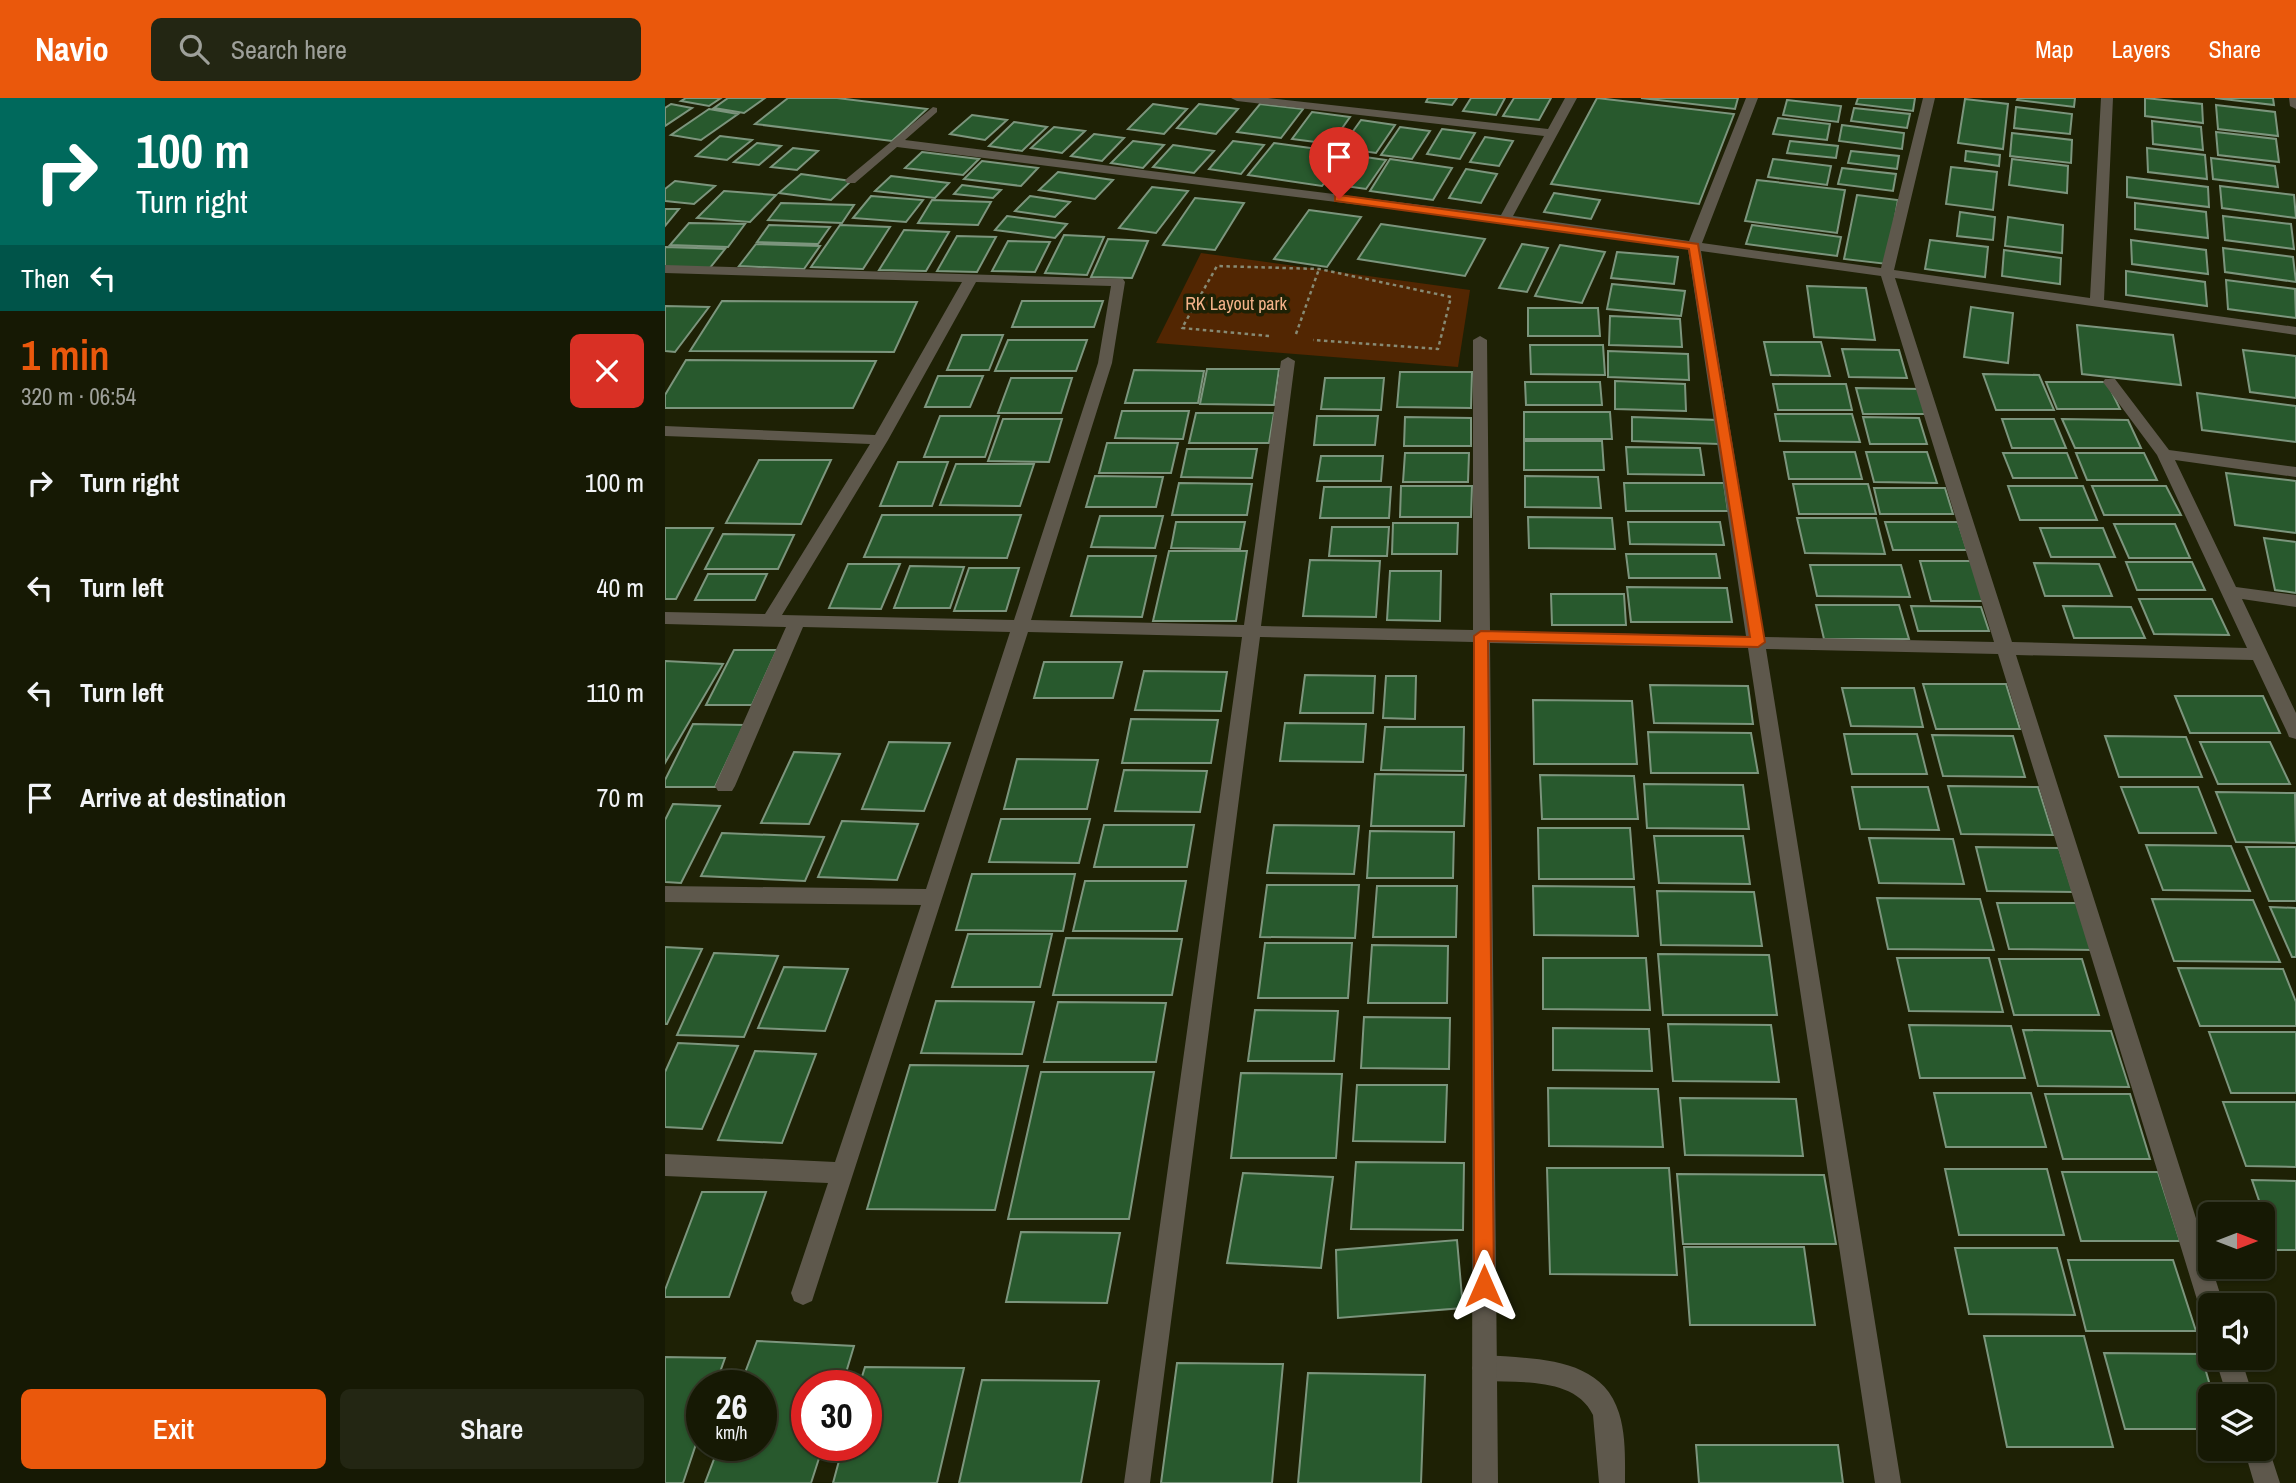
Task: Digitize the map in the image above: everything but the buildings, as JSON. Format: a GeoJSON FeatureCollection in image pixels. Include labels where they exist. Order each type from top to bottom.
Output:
{"type":"FeatureCollection","features":[{"type":"Feature","properties":{"kind":"street"},"geometry":{"type":"LineString","coordinates":[[1237,98],[1552,133]]}},
{"type":"Feature","properties":{"kind":"street"},"geometry":{"type":"LineString","coordinates":[[1505,219],[1571,98]]}},
{"type":"Feature","properties":{"kind":"street"},"geometry":{"type":"LineString","coordinates":[[1752,98],[1694,246],[1888,1483]]}},
{"type":"Feature","properties":{"kind":"street"},"geometry":{"type":"LineString","coordinates":[[1929,98],[1887,273],[2208,1293]]}},
{"type":"Feature","properties":{"kind":"street"},"geometry":{"type":"LineString","coordinates":[[2097,303],[2107,98]]}},
{"type":"Feature","properties":{"kind":"street"},"geometry":{"type":"LineString","coordinates":[[2295,98],[2296,106]]}},
{"type":"Feature","properties":{"kind":"street"},"geometry":{"type":"LineString","coordinates":[[851,180],[933,110]]}},
{"type":"Feature","properties":{"kind":"street"},"geometry":{"type":"LineString","coordinates":[[895,143],[1505,219],[2296,331]]}},
{"type":"Feature","properties":{"kind":"street"},"geometry":{"type":"LineString","coordinates":[[665,269],[1118,282],[1105,363],[934,897],[803,1293]]}},
{"type":"Feature","properties":{"kind":"street"},"geometry":{"type":"LineString","coordinates":[[769,620],[880,440],[971,278]]}},
{"type":"Feature","properties":{"kind":"street"},"geometry":{"type":"LineString","coordinates":[[1480,340],[1485,1483]]}},
{"type":"Feature","properties":{"kind":"street"},"geometry":{"type":"LineString","coordinates":[[1137,1483],[1288,361]]}},
{"type":"Feature","properties":{"kind":"street"},"geometry":{"type":"LineString","coordinates":[[2110,382],[2164,454],[2296,732]]}},
{"type":"Feature","properties":{"kind":"street"},"geometry":{"type":"LineString","coordinates":[[665,431],[880,440]]}},
{"type":"Feature","properties":{"kind":"street"},"geometry":{"type":"LineString","coordinates":[[2164,454],[2296,472]]}},
{"type":"Feature","properties":{"kind":"street"},"geometry":{"type":"LineString","coordinates":[[2228,592],[2296,601]]}},
{"type":"Feature","properties":{"kind":"street"},"geometry":{"type":"LineString","coordinates":[[665,618],[2257,654]]}},
{"type":"Feature","properties":{"kind":"street"},"geometry":{"type":"LineString","coordinates":[[725,786],[797,621]]}},
{"type":"Feature","properties":{"kind":"street"},"geometry":{"type":"LineString","coordinates":[[665,894],[934,897]]}},
{"type":"Feature","properties":{"kind":"street"},"geometry":{"type":"LineString","coordinates":[[665,1165],[842,1173]]}},
{"type":"Feature","properties":{"kind":"street"},"geometry":{"type":"LineString","coordinates":[[1485,1368],[1563,1376],[1588,1386],[1606,1409],[1611,1441],[1612,1483]]}},
{"type":"Feature","properties":{"kind":"street"},"geometry":{"type":"LineString","coordinates":[[2261,1461],[2267,1483]]}},
{"type":"Feature","properties":{"kind":"path"},"geometry":{"type":"LineString","coordinates":[[1269,336],[1182,328],[1217,266],[1319,270],[1451,297],[1439,349],[1307,339]]}},
{"type":"Feature","properties":{"kind":"path"},"geometry":{"type":"LineString","coordinates":[[1294,338],[1319,270]]}},
{"type":"Feature","properties":{"kind":"green space","name":"RK Layout park"},"geometry":{"type":"Polygon","coordinates":[[[1201,253],[1470,290],[1458,367],[1156,343],[1201,253]]]}},
{"type":"Feature","properties":{"kind":"route"},"geometry":{"type":"LineString","coordinates":[[1339,199],[1694,246],[1758,642],[1481,636],[1484,1286]]}}]}
